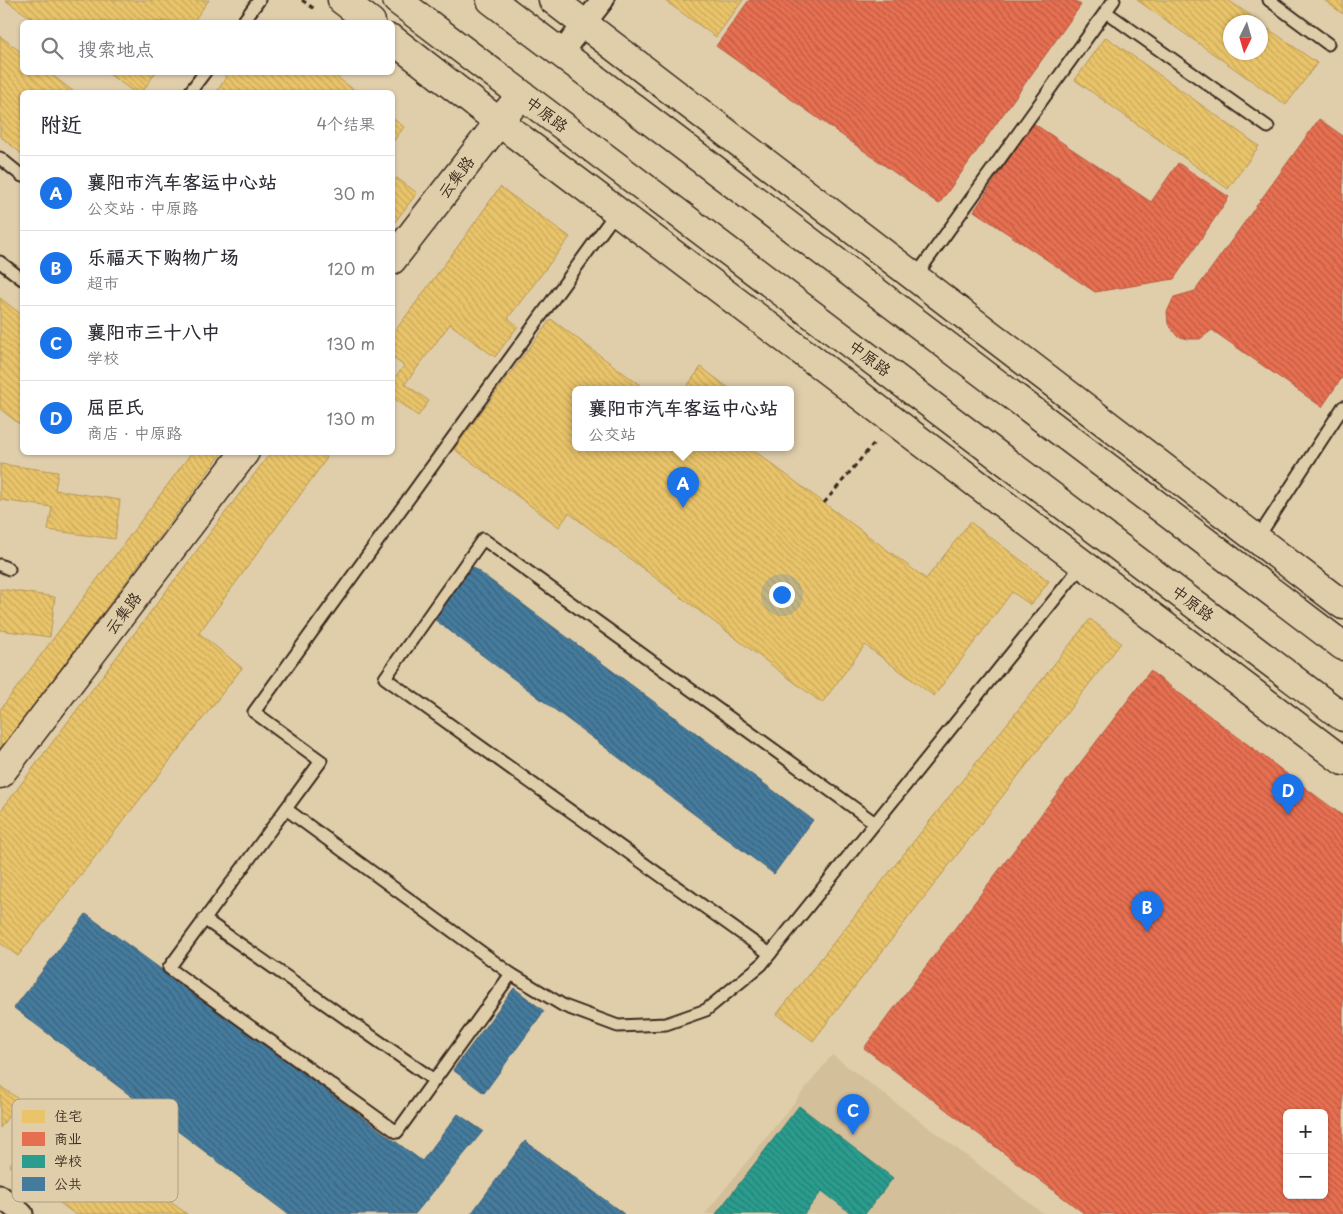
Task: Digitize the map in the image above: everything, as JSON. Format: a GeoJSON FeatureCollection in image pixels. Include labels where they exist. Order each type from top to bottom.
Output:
{"type":"FeatureCollection","features":[{"type":"Feature","properties":{"kind":"street"},"geometry":{"type":"LineString","coordinates":[[342,0],[368,20]]}},
{"type":"Feature","properties":{"kind":"street","name":"中原路"},"geometry":{"type":"LineString","coordinates":[[396,0],[1343,717]]}},
{"type":"Feature","properties":{"kind":"street"},"geometry":{"type":"LineString","coordinates":[[491,0],[1343,646]]}},
{"type":"Feature","properties":{"kind":"street"},"geometry":{"type":"LineString","coordinates":[[553,0],[1343,605]]}},
{"type":"Feature","properties":{"kind":"street"},"geometry":{"type":"LineString","coordinates":[[561,54],[603,0]]}},
{"type":"Feature","properties":{"kind":"street"},"geometry":{"type":"LineString","coordinates":[[395,41],[1343,761]]}},
{"type":"Feature","properties":{"kind":"street","name":"云集路"},"geometry":{"type":"LineString","coordinates":[[395,256],[521,95]]}},
{"type":"Feature","properties":{"kind":"street","name":"云集路"},"geometry":{"type":"LineString","coordinates":[[0,774],[244,455]]}},
{"type":"Feature","properties":{"kind":"street"},"geometry":{"type":"LineString","coordinates":[[0,1196],[22,1214]]}},
{"type":"Feature","properties":{"kind":"lane"},"geometry":{"type":"LineString","coordinates":[[244,20],[259,0]]}},
{"type":"Feature","properties":{"kind":"lane"},"geometry":{"type":"LineString","coordinates":[[915,277],[1114,0]]}},
{"type":"Feature","properties":{"kind":"lane"},"geometry":{"type":"LineString","coordinates":[[1269,0],[1328,44]]}},
{"type":"Feature","properties":{"kind":"lane"},"geometry":{"type":"LineString","coordinates":[[1106,12],[1268,127]]}},
{"type":"Feature","properties":{"kind":"lane"},"geometry":{"type":"LineString","coordinates":[[192,90],[203,75]]}},
{"type":"Feature","properties":{"kind":"lane"},"geometry":{"type":"LineString","coordinates":[[0,158],[20,174]]}},
{"type":"Feature","properties":{"kind":"lane"},"geometry":{"type":"LineString","coordinates":[[511,974],[397,1132],[169,968],[321,761],[254,712],[617,211]]}},
{"type":"Feature","properties":{"kind":"lane"},"geometry":{"type":"LineString","coordinates":[[0,262],[20,277]]}},
{"type":"Feature","properties":{"kind":"lane"},"geometry":{"type":"LineString","coordinates":[[1257,539],[1343,407]]}},
{"type":"Feature","properties":{"kind":"lane"},"geometry":{"type":"LineString","coordinates":[[770,954],[385,678],[483,539],[875,823]]}},
{"type":"Feature","properties":{"kind":"lane"},"geometry":{"type":"LineString","coordinates":[[286,809],[511,974],[564,1006],[618,1026],[666,1024],[706,1010],[761,965],[1084,564]]}},
{"type":"Feature","properties":{"kind":"lane"},"geometry":{"type":"LineString","coordinates":[[204,919],[434,1080]]}},
{"type":"Feature","properties":{"kind":"shaded area"},"geometry":{"type":"Polygon","coordinates":[[[832,1055],[1044,1214],[705,1214],[832,1055]]]}},
{"type":"Feature","properties":{"kind":"building: 住宅"},"geometry":{"type":"Polygon","coordinates":[[[5,0],[209,0],[194,20],[34,20],[5,0]]]}},
{"type":"Feature","properties":{"kind":"building: 住宅"},"geometry":{"type":"Polygon","coordinates":[[[664,0],[743,0],[716,37],[664,0]]]}},
{"type":"Feature","properties":{"kind":"building: 住宅"},"geometry":{"type":"Polygon","coordinates":[[[1137,0],[1228,0],[1250,15],[1223,15],[1223,60],[1268,60],[1268,29],[1317,63],[1286,105],[1137,0]]]}},
{"type":"Feature","properties":{"kind":"building: 住宅"},"geometry":{"type":"Polygon","coordinates":[[[1324,0],[1343,0],[1343,14],[1324,0]]]}},
{"type":"Feature","properties":{"kind":"building: 住宅"},"geometry":{"type":"Polygon","coordinates":[[[0,36],[20,51],[20,75],[52,75],[71,90],[20,90],[20,152],[0,136],[0,36]]]}},
{"type":"Feature","properties":{"kind":"building: 住宅"},"geometry":{"type":"Polygon","coordinates":[[[1106,37],[1259,146],[1228,189],[1075,80],[1106,37]]]}},
{"type":"Feature","properties":{"kind":"building: 住宅"},"geometry":{"type":"Polygon","coordinates":[[[110,75],[154,75],[143,90],[131,90],[110,75]]]}},
{"type":"Feature","properties":{"kind":"building: 住宅"},"geometry":{"type":"Polygon","coordinates":[[[225,75],[334,75],[354,90],[217,90],[227,77],[225,75]]]}},
{"type":"Feature","properties":{"kind":"building: 住宅"},"geometry":{"type":"Polygon","coordinates":[[[395,120],[404,127],[395,139],[395,120]]]}},
{"type":"Feature","properties":{"kind":"building: 住宅"},"geometry":{"type":"Polygon","coordinates":[[[397,178],[417,193],[395,222],[395,180],[397,178]]]}},
{"type":"Feature","properties":{"kind":"building: 住宅"},"geometry":{"type":"Polygon","coordinates":[[[500,187],[570,237],[508,318],[518,326],[495,357],[450,324],[405,384],[429,401],[418,416],[395,399],[395,377],[404,366],[395,359],[395,331],[500,187]]]}},
{"type":"Feature","properties":{"kind":"building: 住宅"},"geometry":{"type":"Polygon","coordinates":[[[0,298],[20,313],[20,424],[0,409],[0,298]]]}},
{"type":"Feature","properties":{"kind":"building: 住宅"},"geometry":{"type":"Polygon","coordinates":[[[551,319],[641,386],[572,386],[572,451],[754,451],[926,579],[970,522],[1049,581],[1031,605],[1012,592],[934,696],[865,645],[822,703],[569,513],[559,527],[454,449],[551,319]]]}},
{"type":"Feature","properties":{"kind":"building: 住宅"},"geometry":{"type":"Polygon","coordinates":[[[701,367],[726,386],[687,386],[701,367]]]}},
{"type":"Feature","properties":{"kind":"building: 住宅"},"geometry":{"type":"Polygon","coordinates":[[[190,455],[221,455],[0,750],[0,710],[190,455]]]}},
{"type":"Feature","properties":{"kind":"building: 住宅"},"geometry":{"type":"Polygon","coordinates":[[[269,455],[324,455],[327,458],[199,633],[242,668],[18,956],[0,943],[0,812],[269,455]]]}},
{"type":"Feature","properties":{"kind":"building: 住宅"},"geometry":{"type":"Polygon","coordinates":[[[0,464],[58,472],[55,490],[120,500],[115,539],[48,530],[52,507],[0,500],[0,464]]]}},
{"type":"Feature","properties":{"kind":"building: 住宅"},"geometry":{"type":"Polygon","coordinates":[[[0,589],[55,597],[50,637],[0,630],[0,589]]]}},
{"type":"Feature","properties":{"kind":"building: 住宅"},"geometry":{"type":"Polygon","coordinates":[[[1090,619],[1121,643],[813,1041],[777,1014],[1090,619]]]}},
{"type":"Feature","properties":{"kind":"building: 住宅"},"geometry":{"type":"Polygon","coordinates":[[[0,1086],[19,1099],[12,1099],[12,1111],[0,1128],[0,1086]]]}},
{"type":"Feature","properties":{"kind":"building: 住宅"},"geometry":{"type":"Polygon","coordinates":[[[58,1202],[171,1202],[187,1214],[75,1214],[58,1202]]]}},
{"type":"Feature","properties":{"kind":"building: 商业"},"geometry":{"type":"Polygon","coordinates":[[[749,0],[1074,0],[1081,5],[939,204],[716,46],[749,0]]]}},
{"type":"Feature","properties":{"kind":"building: 商业"},"geometry":{"type":"Polygon","coordinates":[[[1319,119],[1343,136],[1343,376],[1322,407],[1212,330],[1200,339],[1188,339],[1177,336],[1168,324],[1167,312],[1174,297],[1195,291],[1319,119]]]}},
{"type":"Feature","properties":{"kind":"building: 商业"},"geometry":{"type":"Polygon","coordinates":[[[1033,123],[1151,202],[1178,163],[1229,197],[1174,279],[1095,292],[974,211],[1033,123]]]}},
{"type":"Feature","properties":{"kind":"building: 商业"},"geometry":{"type":"Polygon","coordinates":[[[1150,671],[1343,816],[1343,1214],[1085,1214],[864,1048],[1150,671]]]}},
{"type":"Feature","properties":{"kind":"building: 学校"},"geometry":{"type":"Polygon","coordinates":[[[799,1106],[893,1178],[865,1214],[852,1214],[822,1191],[804,1214],[716,1214],[799,1106]]]}},
{"type":"Feature","properties":{"kind":"building: 公共"},"geometry":{"type":"Polygon","coordinates":[[[470,565],[813,820],[774,874],[430,616],[470,565]]]}},
{"type":"Feature","properties":{"kind":"building: 公共"},"geometry":{"type":"Polygon","coordinates":[[[86,914],[422,1161],[458,1114],[483,1131],[415,1214],[288,1214],[178,1131],[178,1099],[135,1099],[14,1008],[86,914]]]}},
{"type":"Feature","properties":{"kind":"building: 公共"},"geometry":{"type":"Polygon","coordinates":[[[514,988],[544,1011],[484,1093],[453,1070],[514,988]]]}},
{"type":"Feature","properties":{"kind":"building: 公共"},"geometry":{"type":"Polygon","coordinates":[[[525,1141],[624,1214],[471,1214],[525,1141]]]}},
{"type":"Feature","properties":{"kind":"place","name":"襄阳市汽车客运中心站"},"geometry":{"type":"Point","coordinates":[683,508]}},
{"type":"Feature","properties":{"kind":"place","name":"屈臣氏"},"geometry":{"type":"Point","coordinates":[1288,815]}},
{"type":"Feature","properties":{"kind":"place","name":"乐福天下购物广场"},"geometry":{"type":"Point","coordinates":[1147,932]}},
{"type":"Feature","properties":{"kind":"place","name":"襄阳市三十八中"},"geometry":{"type":"Point","coordinates":[853,1135]}}]}
